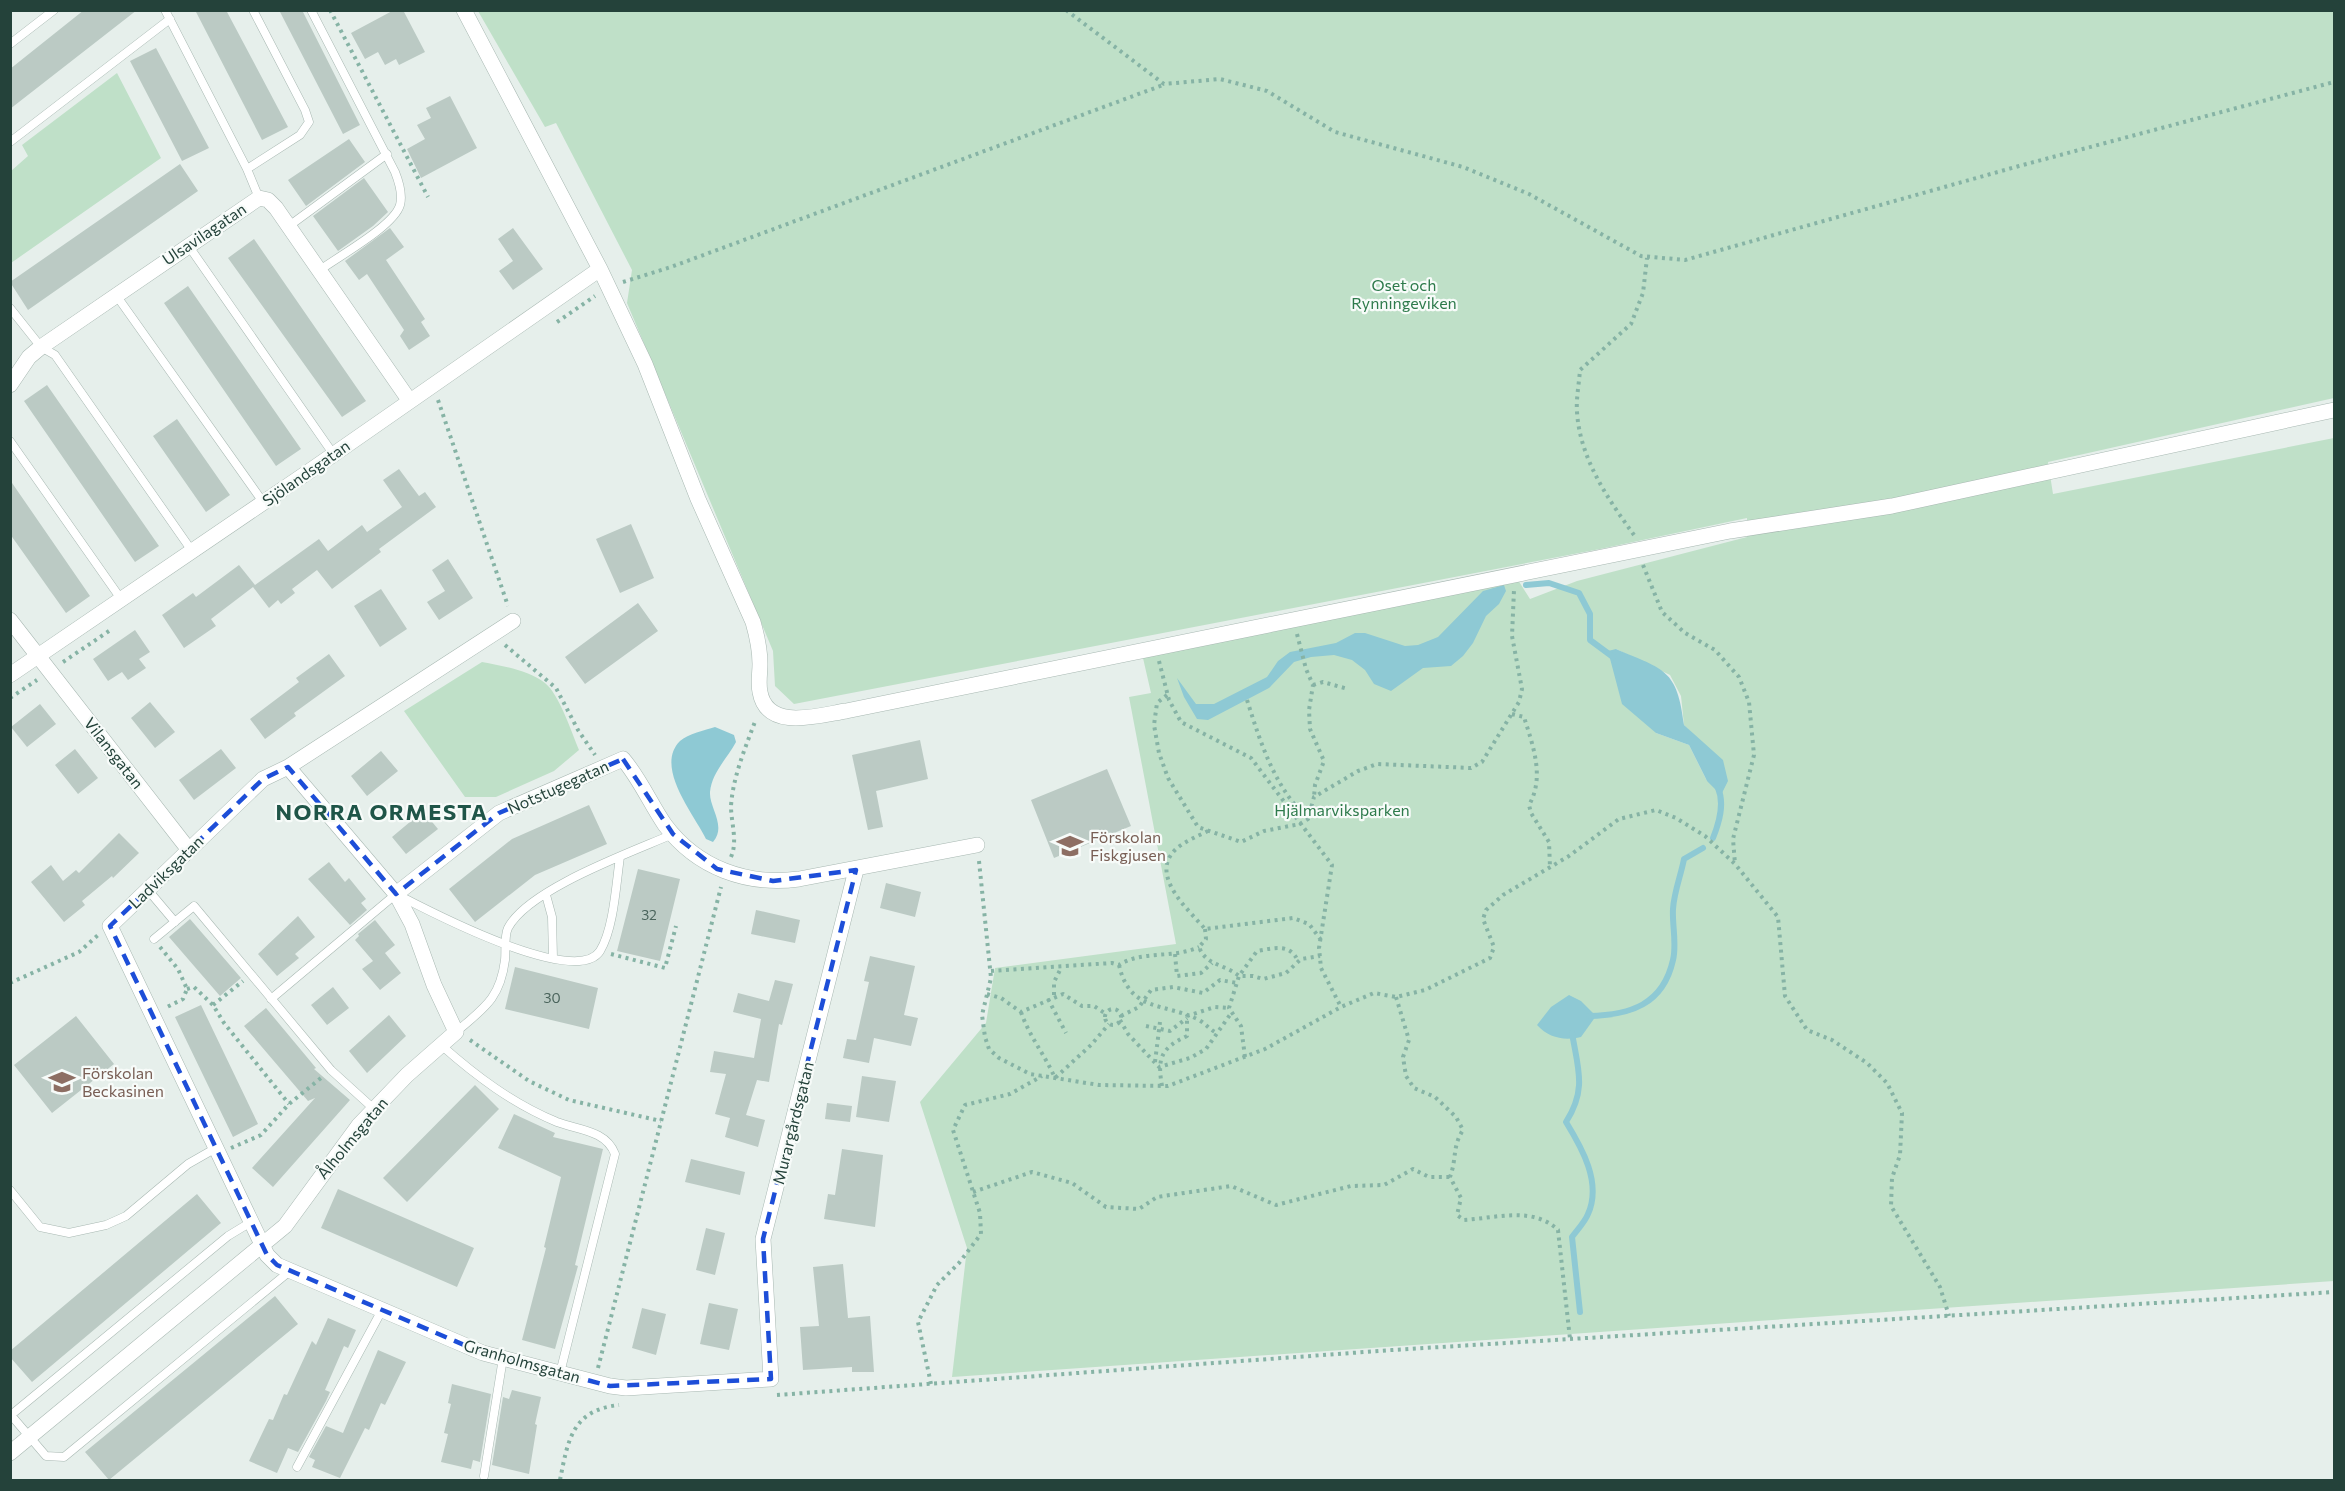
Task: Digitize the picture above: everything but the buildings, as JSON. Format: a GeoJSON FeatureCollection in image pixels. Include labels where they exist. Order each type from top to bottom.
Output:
{"type":"FeatureCollection","features":[{"type":"Feature","properties":{"kind":"street"},"geometry":{"type":"LineString","coordinates":[[464,10],[600,268],[645,364],[698,499],[753,622],[759,643],[760,693],[765,703],[774,712],[786,718],[799,719],[1730,531],[1892,506],[2334,410]]}},
{"type":"Feature","properties":{"kind":"street","name":"Ulsavilagatan"},"geometry":{"type":"LineString","coordinates":[[10,385],[29,357],[41,347],[259,198],[272,204],[289,226],[409,400]]}},
{"type":"Feature","properties":{"kind":"street","name":"Sjölandsgatan"},"geometry":{"type":"LineString","coordinates":[[10,675],[334,455],[409,400],[600,268]]}},
{"type":"Feature","properties":{"kind":"street"},"geometry":{"type":"LineString","coordinates":[[10,620],[39,656]]}},
{"type":"Feature","properties":{"kind":"street","name":"Ladviksgatan"},"geometry":{"type":"LineString","coordinates":[[110,926],[263,779],[288,766],[513,621]]}},
{"type":"Feature","properties":{"kind":"street","name":"Vilansgatan"},"geometry":{"type":"LineString","coordinates":[[39,656],[189,850]]}},
{"type":"Feature","properties":{"kind":"street","name":"Notstugegatan"},"geometry":{"type":"LineString","coordinates":[[396,894],[499,813],[623,759],[673,834],[702,860],[745,879],[772,881],[856,870],[977,845]]}},
{"type":"Feature","properties":{"kind":"street"},"geometry":{"type":"LineString","coordinates":[[288,766],[396,894],[412,924],[434,985],[456,1032]]}},
{"type":"Feature","properties":{"kind":"street","name":"Murargårdsgatan"},"geometry":{"type":"LineString","coordinates":[[771,1379],[763,1239],[856,870]]}},
{"type":"Feature","properties":{"kind":"street"},"geometry":{"type":"LineString","coordinates":[[110,926],[262,1244]]}},
{"type":"Feature","properties":{"kind":"street","name":"Ålholmsgatan"},"geometry":{"type":"LineString","coordinates":[[10,1453],[289,1221],[336,1153],[374,1109],[456,1032]]}},
{"type":"Feature","properties":{"kind":"street","name":"Granholmsgatan"},"geometry":{"type":"LineString","coordinates":[[262,1244],[267,1256],[277,1265],[483,1353],[626,1388],[771,1379]]}},
{"type":"Feature","properties":{"kind":"lane"},"geometry":{"type":"LineString","coordinates":[[10,44],[54,10]]}},
{"type":"Feature","properties":{"kind":"lane"},"geometry":{"type":"LineString","coordinates":[[165,10],[247,169],[259,198]]}},
{"type":"Feature","properties":{"kind":"lane"},"geometry":{"type":"LineString","coordinates":[[247,169],[300,135],[309,122],[306,110],[254,10]]}},
{"type":"Feature","properties":{"kind":"lane"},"geometry":{"type":"LineString","coordinates":[[311,10],[387,154],[400,184],[400,204],[392,219],[320,270]]}},
{"type":"Feature","properties":{"kind":"lane"},"geometry":{"type":"LineString","coordinates":[[10,142],[170,19]]}},
{"type":"Feature","properties":{"kind":"lane"},"geometry":{"type":"LineString","coordinates":[[289,226],[387,154]]}},
{"type":"Feature","properties":{"kind":"lane"},"geometry":{"type":"LineString","coordinates":[[188,245],[334,455]]}},
{"type":"Feature","properties":{"kind":"lane"},"geometry":{"type":"LineString","coordinates":[[116,295],[263,502]]}},
{"type":"Feature","properties":{"kind":"lane"},"geometry":{"type":"LineString","coordinates":[[10,308],[41,347],[55,355],[192,551]]}},
{"type":"Feature","properties":{"kind":"lane"},"geometry":{"type":"LineString","coordinates":[[10,441],[121,599]]}},
{"type":"Feature","properties":{"kind":"lane"},"geometry":{"type":"LineString","coordinates":[[456,1032],[493,1001],[504,968],[507,930],[517,916],[567,882],[673,834]]}},
{"type":"Feature","properties":{"kind":"lane"},"geometry":{"type":"LineString","coordinates":[[272,999],[396,894],[461,928],[507,946],[569,961],[591,959],[599,952],[611,917],[621,857]]}},
{"type":"Feature","properties":{"kind":"lane"},"geometry":{"type":"LineString","coordinates":[[148,890],[175,922]]}},
{"type":"Feature","properties":{"kind":"lane"},"geometry":{"type":"LineString","coordinates":[[546,895],[552,917],[553,958]]}},
{"type":"Feature","properties":{"kind":"lane"},"geometry":{"type":"LineString","coordinates":[[154,939],[194,906],[331,1070],[374,1109]]}},
{"type":"Feature","properties":{"kind":"lane"},"geometry":{"type":"LineString","coordinates":[[441,1045],[510,1098],[557,1122],[601,1136],[611,1144],[615,1154],[561,1373]]}},
{"type":"Feature","properties":{"kind":"lane"},"geometry":{"type":"LineString","coordinates":[[10,1190],[40,1227],[69,1233],[106,1225],[126,1216],[188,1164],[216,1148]]}},
{"type":"Feature","properties":{"kind":"lane"},"geometry":{"type":"LineString","coordinates":[[251,1222],[228,1236],[11,1414],[29,1438],[46,1456],[64,1457],[290,1271]]}},
{"type":"Feature","properties":{"kind":"lane"},"geometry":{"type":"LineString","coordinates":[[297,1467],[382,1310]]}},
{"type":"Feature","properties":{"kind":"lane"},"geometry":{"type":"LineString","coordinates":[[484,1476],[503,1358]]}},
{"type":"Feature","properties":{"kind":"path"},"geometry":{"type":"LineString","coordinates":[[330,10],[428,197]]}},
{"type":"Feature","properties":{"kind":"path"},"geometry":{"type":"LineString","coordinates":[[1066,10],[1164,84]]}},
{"type":"Feature","properties":{"kind":"path"},"geometry":{"type":"LineString","coordinates":[[608,287],[671,267],[1164,84],[1220,78],[1267,91],[1335,132],[1463,167],[1529,194],[1641,256],[1685,260],[2007,169],[2334,81]]}},
{"type":"Feature","properties":{"kind":"path"},"geometry":{"type":"LineString","coordinates":[[439,402],[513,621]]}},
{"type":"Feature","properties":{"kind":"path"},"geometry":{"type":"LineString","coordinates":[[1314,797],[1358,771],[1377,764],[1471,768],[1482,762],[1519,702],[1522,689],[1512,636],[1515,574]]}},
{"type":"Feature","properties":{"kind":"path"},"geometry":{"type":"LineString","coordinates":[[493,634],[556,688],[578,730],[603,767]]}},
{"type":"Feature","properties":{"kind":"path"},"geometry":{"type":"LineString","coordinates":[[1167,695],[1157,703],[1155,713],[1159,753],[1168,778],[1198,826],[1241,842],[1264,831],[1300,824],[1308,819],[1315,784],[1324,761],[1310,729],[1309,710],[1313,685],[1299,645]]}},
{"type":"Feature","properties":{"kind":"path"},"geometry":{"type":"LineString","coordinates":[[1155,646],[1167,695],[1181,722],[1251,758],[1332,865],[1320,956],[1321,968],[1341,1006]]}},
{"type":"Feature","properties":{"kind":"path"},"geometry":{"type":"LineString","coordinates":[[1313,685],[1323,681],[1347,689]]}},
{"type":"Feature","properties":{"kind":"path"},"geometry":{"type":"LineString","coordinates":[[1247,700],[1265,757],[1294,805],[1308,819]]}},
{"type":"Feature","properties":{"kind":"path"},"geometry":{"type":"LineString","coordinates":[[595,1382],[725,872],[735,848],[731,805],[735,782],[759,710],[765,703]]}},
{"type":"Feature","properties":{"kind":"path"},"geometry":{"type":"LineString","coordinates":[[1512,714],[1524,717],[1537,761],[1537,791],[1529,805],[1531,813],[1549,842],[1550,867]]}},
{"type":"Feature","properties":{"kind":"path"},"geometry":{"type":"LineString","coordinates":[[977,845],[991,971],[982,1015],[989,1049],[999,1058],[1030,1074],[1099,1085],[1162,1086],[1265,1049],[1341,1006],[1374,993],[1396,997],[1425,990],[1490,958],[1494,947],[1483,919],[1486,910],[1503,895],[1550,867],[1619,819],[1656,810],[1705,836],[1736,864],[1778,917],[1785,996],[1807,1030],[1832,1040],[1867,1063],[1887,1083],[1902,1113],[1900,1155],[1892,1178],[1891,1206],[1940,1287],[1949,1316]]}},
{"type":"Feature","properties":{"kind":"path"},"geometry":{"type":"LineString","coordinates":[[991,971],[1112,963],[1119,965],[1129,959],[1175,954],[1198,947],[1206,939],[1205,929],[1169,886],[1167,871],[1174,850],[1208,831]]}},
{"type":"Feature","properties":{"kind":"path"},"geometry":{"type":"LineString","coordinates":[[1205,929],[1293,918],[1309,924],[1321,940]]}},
{"type":"Feature","properties":{"kind":"path"},"geometry":{"type":"LineString","coordinates":[[10,983],[79,952],[110,926]]}},
{"type":"Feature","properties":{"kind":"path"},"geometry":{"type":"LineString","coordinates":[[599,952],[665,968],[676,927]]}},
{"type":"Feature","properties":{"kind":"path"},"geometry":{"type":"LineString","coordinates":[[152,1015],[183,999],[187,989],[178,969],[154,939]]}},
{"type":"Feature","properties":{"kind":"path"},"geometry":{"type":"LineString","coordinates":[[1159,1067],[1190,1058],[1206,1049],[1231,1010],[1239,976],[1257,951],[1281,946],[1292,951],[1298,961]]}},
{"type":"Feature","properties":{"kind":"path"},"geometry":{"type":"LineString","coordinates":[[1198,947],[1212,963],[1230,968],[1239,976],[1263,979],[1286,973],[1298,961],[1320,956]]}},
{"type":"Feature","properties":{"kind":"path"},"geometry":{"type":"LineString","coordinates":[[1175,954],[1177,976],[1201,973],[1212,963]]}},
{"type":"Feature","properties":{"kind":"path"},"geometry":{"type":"LineString","coordinates":[[1119,965],[1123,982],[1143,1003],[1201,1021],[1217,1034]]}},
{"type":"Feature","properties":{"kind":"path"},"geometry":{"type":"LineString","coordinates":[[1054,996],[1054,982],[1061,968]]}},
{"type":"Feature","properties":{"kind":"path"},"geometry":{"type":"LineString","coordinates":[[213,1005],[251,974]]}},
{"type":"Feature","properties":{"kind":"path"},"geometry":{"type":"LineString","coordinates":[[1055,1078],[1091,1045],[1109,1024],[1117,1024],[1121,1018],[1143,1003],[1151,990],[1173,987],[1203,993],[1220,980],[1237,983]]}},
{"type":"Feature","properties":{"kind":"path"},"geometry":{"type":"LineString","coordinates":[[187,989],[194,987],[213,1005],[224,1023],[289,1104]]}},
{"type":"Feature","properties":{"kind":"path"},"geometry":{"type":"LineString","coordinates":[[987,994],[1001,998],[1021,1012],[1027,1028],[1044,1052],[1055,1078]]}},
{"type":"Feature","properties":{"kind":"path"},"geometry":{"type":"LineString","coordinates":[[1021,1012],[1063,994],[1082,1006],[1094,1006],[1106,1014],[1109,1024]]}},
{"type":"Feature","properties":{"kind":"path"},"geometry":{"type":"LineString","coordinates":[[1396,997],[1409,1040],[1403,1057],[1406,1076],[1414,1088],[1435,1097],[1442,1103],[1456,1117],[1462,1130],[1455,1143],[1456,1162],[1450,1177],[1461,1198],[1456,1215],[1464,1220],[1532,1215],[1547,1220],[1558,1230],[1570,1339]]}},
{"type":"Feature","properties":{"kind":"path"},"geometry":{"type":"LineString","coordinates":[[1048,999],[1066,1033]]}},
{"type":"Feature","properties":{"kind":"path"},"geometry":{"type":"LineString","coordinates":[[1146,1026],[1170,1031],[1187,1017],[1215,1007],[1231,1010],[1241,1026],[1245,1057]]}},
{"type":"Feature","properties":{"kind":"path"},"geometry":{"type":"LineString","coordinates":[[1106,1014],[1114,1009],[1128,1034],[1159,1067],[1162,1086]]}},
{"type":"Feature","properties":{"kind":"path"},"geometry":{"type":"LineString","coordinates":[[1159,1067],[1169,1044],[1186,1036],[1187,1017]]}},
{"type":"Feature","properties":{"kind":"path"},"geometry":{"type":"LineString","coordinates":[[1155,1062],[1160,1023]]}},
{"type":"Feature","properties":{"kind":"path"},"geometry":{"type":"LineString","coordinates":[[456,1032],[529,1081],[569,1100],[661,1121]]}},
{"type":"Feature","properties":{"kind":"path"},"geometry":{"type":"LineString","coordinates":[[454,1056],[472,1041]]}},
{"type":"Feature","properties":{"kind":"path"},"geometry":{"type":"LineString","coordinates":[[216,1148],[230,1148],[261,1135],[289,1104],[331,1070]]}},
{"type":"Feature","properties":{"kind":"path"},"geometry":{"type":"LineString","coordinates":[[931,1384],[918,1322],[937,1285],[959,1263],[981,1234],[980,1213],[953,1130],[965,1105],[1010,1094],[1042,1076]]}},
{"type":"Feature","properties":{"kind":"path"},"geometry":{"type":"LineString","coordinates":[[973,1192],[1032,1172],[1072,1183],[1106,1207],[1139,1209],[1157,1197],[1231,1186],[1276,1205],[1351,1186],[1384,1185],[1413,1169],[1429,1177],[1450,1177]]}},
{"type":"Feature","properties":{"kind":"path"},"geometry":{"type":"LineString","coordinates":[[775,1395],[1570,1339],[2334,1292]]}},
{"type":"Feature","properties":{"kind":"path"},"geometry":{"type":"LineString","coordinates":[[560,1480],[566,1450],[581,1420],[592,1411],[629,1404]]}},
{"type":"Feature","properties":{"kind":"highlighted area"},"geometry":{"type":"Polygon","coordinates":[[[623,759],[673,834],[717,869],[773,881],[856,870],[763,1239],[771,1379],[610,1386],[483,1353],[277,1265],[267,1255],[110,926],[263,779],[288,767],[396,894],[499,813],[623,759]]]}},
{"type":"Feature","properties":{"kind":"green space"},"geometry":{"type":"Polygon","coordinates":[[[478,11],[2334,11],[2334,398],[2048,462],[2053,494],[2334,438],[2334,1281],[952,1377],[967,1248],[920,1102],[986,1023],[995,968],[1176,944],[1129,697],[1151,693],[1143,658],[1518,580],[1530,599],[1577,581],[1747,537],[1747,518],[1600,549],[794,704],[775,686],[773,651],[627,303],[632,270],[556,123],[545,127],[478,11]],[[1616,649],[1656,733],[1689,745],[1707,781],[1695,736],[1684,725],[1681,696],[1670,675],[1616,649]]]}},
{"type":"Feature","properties":{"kind":"green space"},"geometry":{"type":"Polygon","coordinates":[[[117,73],[161,158],[11,263],[11,171],[28,156],[22,145],[117,73]]]}},
{"type":"Feature","properties":{"kind":"green space"},"geometry":{"type":"Polygon","coordinates":[[[482,662],[523,672],[545,683],[560,705],[579,750],[554,771],[496,797],[465,797],[404,711],[482,662]]]}},
{"type":"Feature","properties":{"kind":"water"},"geometry":{"type":"Polygon","coordinates":[[[1504,585],[1506,591],[1499,604],[1486,616],[1473,643],[1463,656],[1451,666],[1423,668],[1391,691],[1374,684],[1365,670],[1352,660],[1334,655],[1311,657],[1294,662],[1269,688],[1208,720],[1197,719],[1184,697],[1177,678],[1196,704],[1214,704],[1267,677],[1278,661],[1290,652],[1336,643],[1355,633],[1365,633],[1405,646],[1418,645],[1438,637],[1483,591],[1504,585]]]}},
{"type":"Feature","properties":{"kind":"water"},"geometry":{"type":"Polygon","coordinates":[[[1616,649],[1657,668],[1672,682],[1677,692],[1684,725],[1723,760],[1728,781],[1721,795],[1707,781],[1689,745],[1656,733],[1622,704],[1608,651],[1616,649]]]}},
{"type":"Feature","properties":{"kind":"water"},"geometry":{"type":"Polygon","coordinates":[[[715,727],[734,735],[736,742],[711,785],[710,798],[718,823],[717,836],[713,842],[706,839],[686,804],[671,764],[673,752],[680,741],[692,734],[715,727]]]}},
{"type":"Feature","properties":{"kind":"water"},"geometry":{"type":"Polygon","coordinates":[[[1569,995],[1581,1001],[1596,1016],[1581,1037],[1569,1039],[1552,1036],[1537,1025],[1551,1007],[1569,995]]]}},
{"type":"Feature","properties":{"kind":"waterway"},"geometry":{"type":"LineString","coordinates":[[1526,585],[1549,583],[1579,593],[1590,614],[1590,640],[1613,657]]}},
{"type":"Feature","properties":{"kind":"waterway"},"geometry":{"type":"LineString","coordinates":[[1713,838],[1721,807],[1718,788]]}},
{"type":"Feature","properties":{"kind":"waterway"},"geometry":{"type":"LineString","coordinates":[[1589,1016],[1631,1010],[1643,1005],[1661,988],[1673,960],[1674,903],[1684,859],[1703,848]]}},
{"type":"Feature","properties":{"kind":"waterway"},"geometry":{"type":"LineString","coordinates":[[1572,1033],[1579,1089],[1573,1110],[1566,1122],[1584,1154],[1593,1190],[1588,1214],[1572,1237],[1580,1312]]}},
{"type":"Feature","properties":{"kind":"place","name":"Förskolan Fiskgjusen"},"geometry":{"type":"Point","coordinates":[1070,846]}},
{"type":"Feature","properties":{"kind":"place","name":"Förskolan Beckasinen"},"geometry":{"type":"Point","coordinates":[62,1082]}},
{"type":"Feature","properties":{"kind":"district","name":"NORRA ORMESTA"},"geometry":{"type":"Point","coordinates":[382,812]}},
{"type":"Feature","properties":{"kind":"park label","name":"Oset och Rynningeviken"},"geometry":{"type":"Point","coordinates":[1404,294]}},
{"type":"Feature","properties":{"kind":"park label","name":"Hjälmarviksparken"},"geometry":{"type":"Point","coordinates":[1342,810]}}]}
